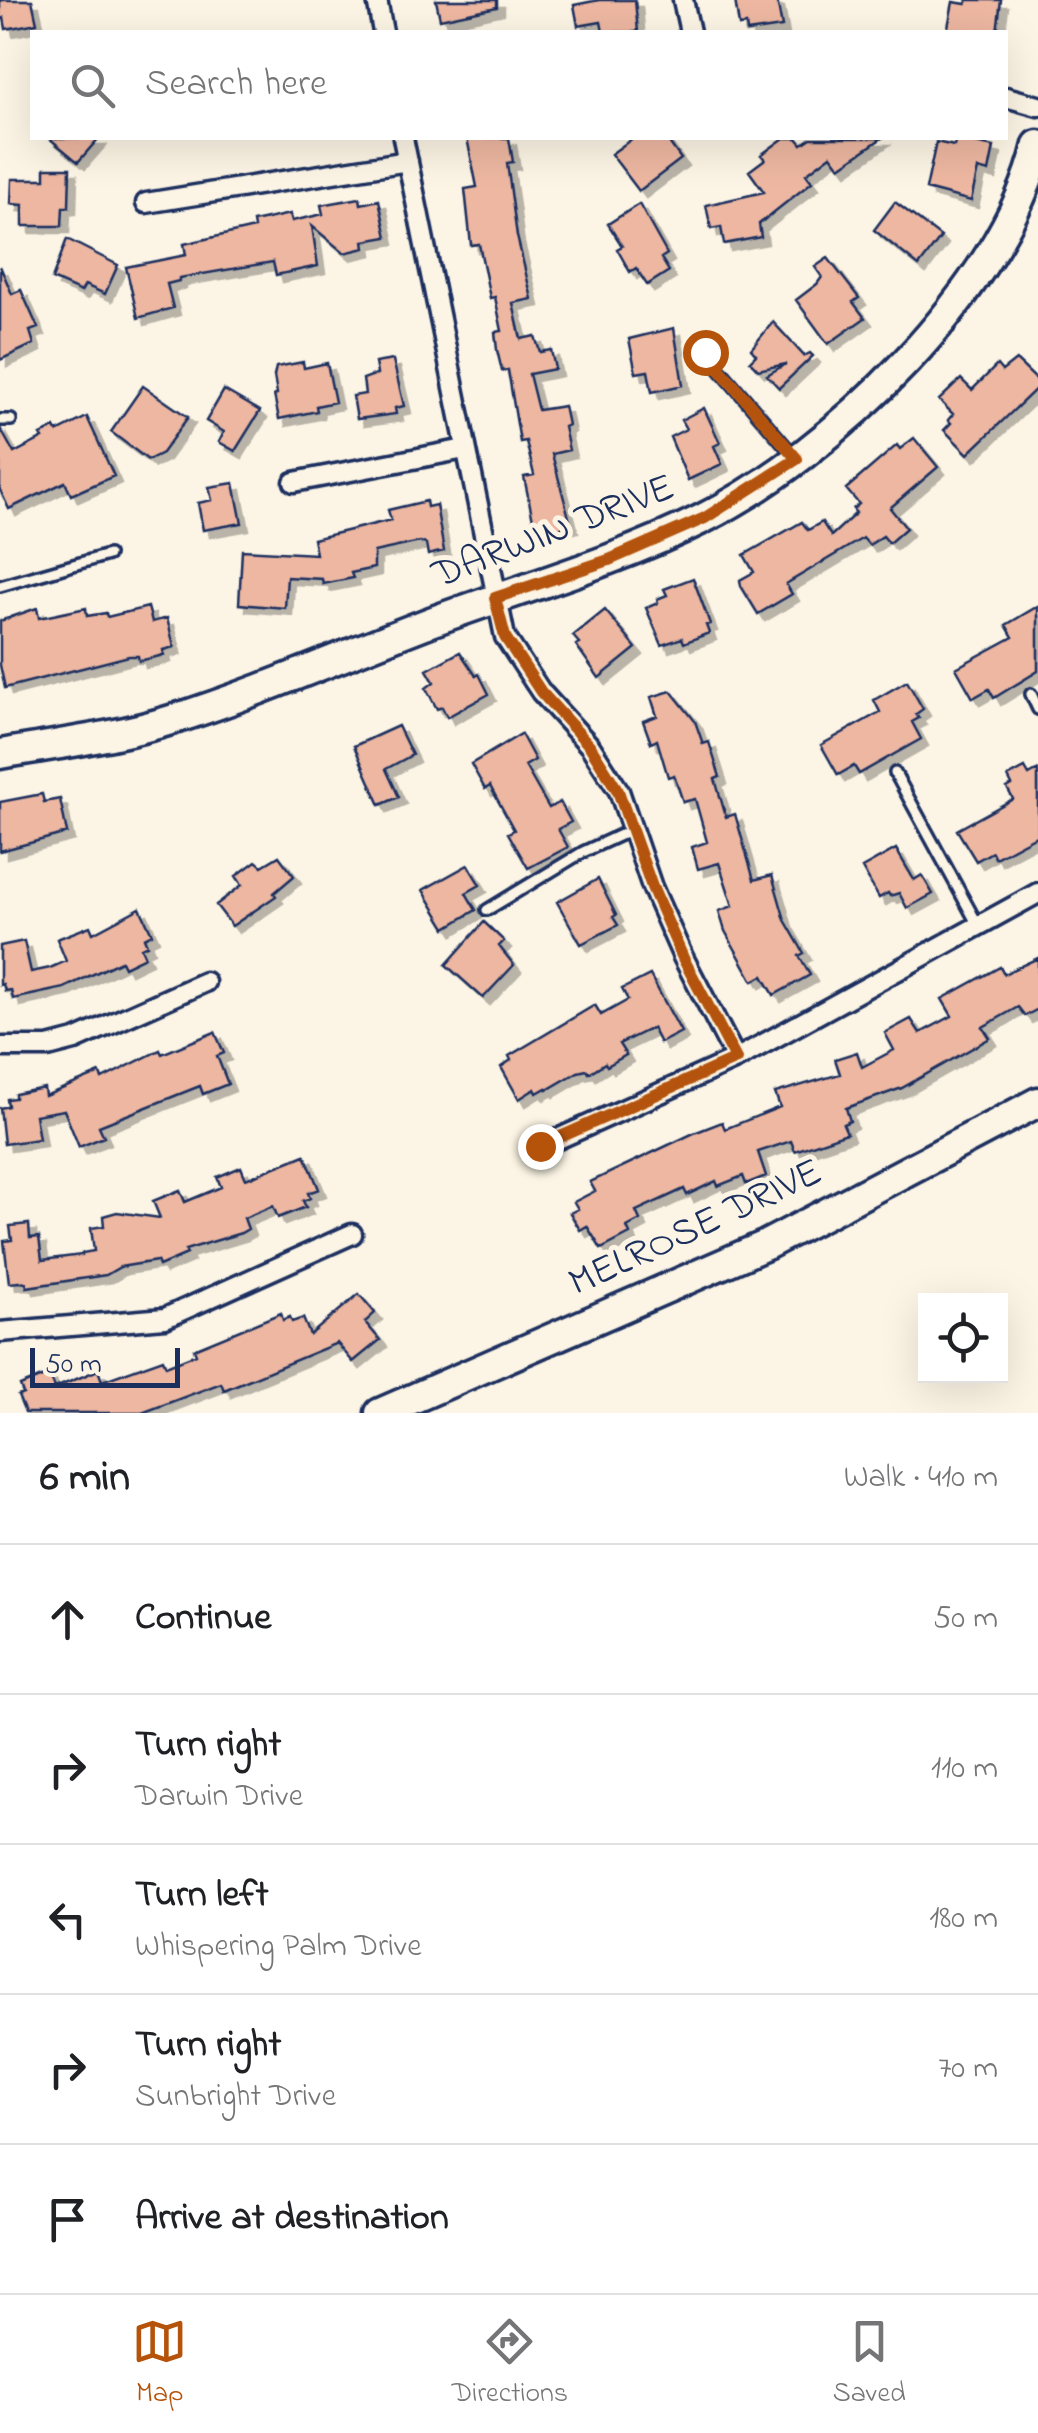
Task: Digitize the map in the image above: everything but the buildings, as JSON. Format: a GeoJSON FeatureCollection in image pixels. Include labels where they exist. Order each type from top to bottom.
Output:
{"type":"FeatureCollection","features":[{"type":"Feature","properties":{"kind":"street"},"geometry":{"type":"LineString","coordinates":[[377,0],[383,30]]}},
{"type":"Feature","properties":{"kind":"street"},"geometry":{"type":"LineString","coordinates":[[683,0],[690,30]]}},
{"type":"Feature","properties":{"kind":"street"},"geometry":{"type":"LineString","coordinates":[[1008,98],[1038,106]]}},
{"type":"Feature","properties":{"kind":"street"},"geometry":{"type":"LineString","coordinates":[[403,140],[505,637],[541,692],[590,746],[618,791],[652,887],[683,958],[736,1059]]}},
{"type":"Feature","properties":{"kind":"street","name":"DARWIN DRIVE"},"geometry":{"type":"LineString","coordinates":[[0,754],[168,721],[495,598],[609,560],[705,518],[833,431],[904,363],[960,297],[997,244],[1031,174],[1038,145]]}},
{"type":"Feature","properties":{"kind":"street"},"geometry":{"type":"LineString","coordinates":[[146,203],[408,161]]}},
{"type":"Feature","properties":{"kind":"street"},"geometry":{"type":"LineString","coordinates":[[294,482],[465,448]]}},
{"type":"Feature","properties":{"kind":"street"},"geometry":{"type":"LineString","coordinates":[[540,1146],[736,1059],[1038,894]]}},
{"type":"Feature","properties":{"kind":"street"},"geometry":{"type":"LineString","coordinates":[[0,1047],[48,1047],[75,1040],[204,982]]}},
{"type":"Feature","properties":{"kind":"street","name":"MELROSE DRIVE"},"geometry":{"type":"LineString","coordinates":[[380,1413],[766,1245],[1038,1102]]}},
{"type":"Feature","properties":{"kind":"street"},"geometry":{"type":"LineString","coordinates":[[0,1332],[165,1318],[352,1234]]}},
{"type":"Feature","properties":{"kind":"lane"},"geometry":{"type":"LineString","coordinates":[[705,352],[797,459]]}},
{"type":"Feature","properties":{"kind":"lane"},"geometry":{"type":"LineString","coordinates":[[0,586],[108,556]]}},
{"type":"Feature","properties":{"kind":"lane"},"geometry":{"type":"LineString","coordinates":[[1031,694],[1038,708]]}},
{"type":"Feature","properties":{"kind":"lane"},"geometry":{"type":"LineString","coordinates":[[896,773],[979,927]]}},
{"type":"Feature","properties":{"kind":"lane"},"geometry":{"type":"LineString","coordinates":[[486,910],[583,852],[632,830]]}},
{"type":"Feature","properties":{"kind":"route"},"geometry":{"type":"LineString","coordinates":[[540,1146],[736,1059],[683,958],[652,887],[618,791],[590,746],[541,692],[505,637],[495,598],[609,560],[705,518],[797,459],[705,352]]}}]}
